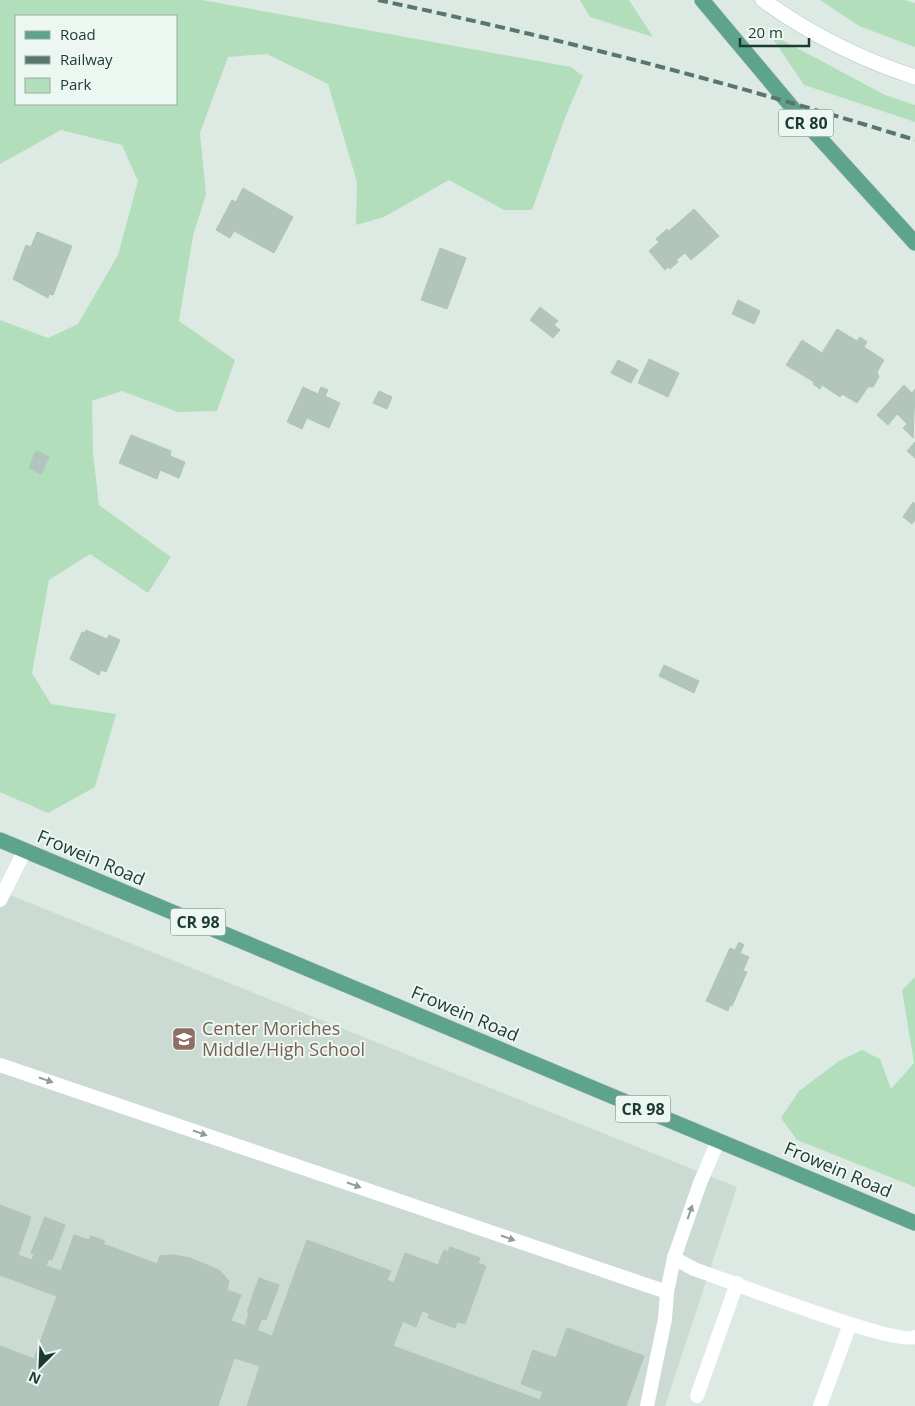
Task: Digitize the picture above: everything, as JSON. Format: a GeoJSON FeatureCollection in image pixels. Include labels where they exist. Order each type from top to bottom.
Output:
{"type":"FeatureCollection","features":[{"type":"Feature","properties":{"kind":"main road","name":"CR 80"},"geometry":{"type":"LineString","coordinates":[[702,0],[796,112],[915,244]]}},
{"type":"Feature","properties":{"kind":"main road","name":"Frowein Road"},"geometry":{"type":"LineString","coordinates":[[0,840],[915,1223]]}},
{"type":"Feature","properties":{"kind":"street"},"geometry":{"type":"LineString","coordinates":[[763,0],[828,42],[874,63],[915,77]]}},
{"type":"Feature","properties":{"kind":"lane"},"geometry":{"type":"LineString","coordinates":[[0,900],[25,850]]}},
{"type":"Feature","properties":{"kind":"lane"},"geometry":{"type":"LineString","coordinates":[[0,1065],[666,1292]]}},
{"type":"Feature","properties":{"kind":"lane"},"geometry":{"type":"LineString","coordinates":[[647,1406],[665,1319],[666,1292],[674,1258],[700,1183],[718,1141]]}},
{"type":"Feature","properties":{"kind":"lane"},"geometry":{"type":"LineString","coordinates":[[674,1258],[694,1269],[850,1324],[903,1339],[915,1337]]}},
{"type":"Feature","properties":{"kind":"lane"},"geometry":{"type":"LineString","coordinates":[[697,1396],[737,1283]]}},
{"type":"Feature","properties":{"kind":"lane"},"geometry":{"type":"LineString","coordinates":[[820,1406],[850,1324]]}},
{"type":"Feature","properties":{"kind":"shaded area","name":"Center Moriches Middle/High School"},"geometry":{"type":"Polygon","coordinates":[[[0,891],[737,1187],[665,1406],[0,1406],[0,891]]]}},
{"type":"Feature","properties":{"kind":"green space"},"geometry":{"type":"Polygon","coordinates":[[[0,0],[202,0],[571,67],[583,76],[566,115],[532,210],[504,210],[449,180],[384,217],[356,225],[357,182],[328,84],[267,54],[228,57],[200,133],[206,194],[193,236],[179,321],[235,360],[217,411],[178,412],[122,391],[92,401],[93,454],[99,505],[171,557],[148,593],[90,554],[49,580],[32,673],[51,704],[116,714],[95,787],[48,813],[0,792],[0,320],[48,338],[78,324],[118,255],[138,181],[122,145],[61,130],[0,164],[0,0]]]}},
{"type":"Feature","properties":{"kind":"green space"},"geometry":{"type":"Polygon","coordinates":[[[580,0],[629,0],[653,37],[590,17],[580,0]]]}},
{"type":"Feature","properties":{"kind":"green space"},"geometry":{"type":"Polygon","coordinates":[[[820,0],[904,0],[915,3],[915,47],[859,26],[820,0]]]}},
{"type":"Feature","properties":{"kind":"green space"},"geometry":{"type":"Polygon","coordinates":[[[769,33],[885,95],[915,105],[915,122],[804,85],[769,33]]]}},
{"type":"Feature","properties":{"kind":"green space"},"geometry":{"type":"Polygon","coordinates":[[[915,977],[915,1187],[797,1140],[781,1118],[799,1091],[839,1061],[862,1050],[880,1059],[891,1089],[914,1063],[902,990],[915,977]]]}},
{"type":"Feature","properties":{"kind":"building"},"geometry":{"type":"Polygon","coordinates":[[[243,188],[293,217],[274,253],[234,231],[230,238],[216,230],[232,200],[236,202],[243,188]]]}},
{"type":"Feature","properties":{"kind":"building"},"geometry":{"type":"Polygon","coordinates":[[[694,209],[719,236],[691,260],[685,253],[676,260],[678,262],[670,269],[668,267],[665,270],[649,251],[659,242],[656,239],[667,229],[669,231],[694,209]]]}},
{"type":"Feature","properties":{"kind":"building"},"geometry":{"type":"Polygon","coordinates":[[[37,232],[72,246],[53,295],[49,294],[48,298],[13,279],[26,245],[31,247],[37,232]]]}},
{"type":"Feature","properties":{"kind":"building"},"geometry":{"type":"Polygon","coordinates":[[[440,248],[466,258],[447,309],[421,300],[440,248]]]}},
{"type":"Feature","properties":{"kind":"building"},"geometry":{"type":"Polygon","coordinates":[[[738,300],[760,311],[754,324],[732,314],[738,300]]]}},
{"type":"Feature","properties":{"kind":"building"},"geometry":{"type":"Polygon","coordinates":[[[540,307],[558,321],[554,325],[560,330],[553,338],[530,320],[540,307]]]}},
{"type":"Feature","properties":{"kind":"building"},"geometry":{"type":"Polygon","coordinates":[[[837,329],[857,341],[860,337],[867,342],[864,347],[884,360],[877,372],[879,377],[873,387],[868,387],[857,403],[842,394],[840,397],[822,385],[820,389],[813,384],[814,382],[786,365],[802,340],[822,353],[837,329]]]}},
{"type":"Feature","properties":{"kind":"building"},"geometry":{"type":"Polygon","coordinates":[[[649,359],[679,373],[668,397],[638,383],[649,359]]]}},
{"type":"Feature","properties":{"kind":"building"},"geometry":{"type":"Polygon","coordinates":[[[618,360],[638,370],[631,383],[611,373],[618,360]]]}},
{"type":"Feature","properties":{"kind":"building"},"geometry":{"type":"Polygon","coordinates":[[[904,385],[912,393],[915,389],[913,438],[903,428],[907,424],[897,414],[888,425],[877,415],[904,385]]]}},
{"type":"Feature","properties":{"kind":"building"},"geometry":{"type":"Polygon","coordinates":[[[303,387],[318,394],[321,387],[328,390],[325,396],[340,403],[329,428],[307,418],[302,429],[287,422],[303,387]]]}},
{"type":"Feature","properties":{"kind":"building"},"geometry":{"type":"Polygon","coordinates":[[[379,391],[392,397],[387,409],[373,403],[379,391]]]}},
{"type":"Feature","properties":{"kind":"building"},"geometry":{"type":"Polygon","coordinates":[[[131,435],[171,451],[170,456],[185,462],[179,478],[160,470],[157,479],[119,463],[131,435]]]}},
{"type":"Feature","properties":{"kind":"building"},"geometry":{"type":"Polygon","coordinates":[[[915,442],[915,458],[907,451],[915,442]]]}},
{"type":"Feature","properties":{"kind":"building"},"geometry":{"type":"Polygon","coordinates":[[[36,451],[49,457],[41,474],[29,468],[36,451]]]}},
{"type":"Feature","properties":{"kind":"building"},"geometry":{"type":"Polygon","coordinates":[[[913,502],[915,504],[915,520],[912,524],[903,517],[913,502]]]}},
{"type":"Feature","properties":{"kind":"building"},"geometry":{"type":"Polygon","coordinates":[[[86,630],[107,639],[109,635],[120,640],[106,672],[101,670],[99,675],[70,659],[82,632],[84,633],[86,630]]]}},
{"type":"Feature","properties":{"kind":"building"},"geometry":{"type":"Polygon","coordinates":[[[664,665],[699,681],[694,693],[659,676],[664,665]]]}},
{"type":"Feature","properties":{"kind":"building"},"geometry":{"type":"Polygon","coordinates":[[[739,942],[744,945],[740,953],[749,957],[743,971],[747,972],[728,1011],[706,1001],[730,948],[735,950],[739,942]]]}},
{"type":"Feature","properties":{"kind":"building"},"geometry":{"type":"Polygon","coordinates":[[[0,1205],[31,1217],[18,1255],[32,1260],[34,1254],[31,1253],[45,1217],[65,1225],[52,1260],[49,1259],[46,1266],[61,1271],[74,1235],[89,1240],[91,1236],[105,1241],[103,1244],[157,1264],[160,1256],[174,1255],[190,1258],[219,1270],[229,1281],[227,1290],[241,1295],[231,1321],[245,1326],[249,1313],[247,1312],[259,1278],[279,1285],[266,1320],[262,1319],[257,1330],[272,1336],[307,1240],[391,1271],[387,1280],[394,1283],[405,1253],[438,1265],[444,1250],[448,1252],[450,1247],[480,1258],[478,1263],[486,1266],[465,1324],[457,1322],[455,1328],[428,1318],[429,1313],[422,1311],[416,1327],[403,1321],[393,1346],[540,1400],[543,1392],[521,1384],[533,1350],[556,1358],[567,1328],[644,1356],[626,1406],[247,1406],[260,1366],[234,1358],[218,1406],[0,1406],[0,1346],[34,1359],[57,1296],[0,1275],[0,1205]]]}},
{"type":"Feature","properties":{"kind":"railway"},"geometry":{"type":"LineString","coordinates":[[378,0],[581,46],[782,100],[915,140]]}},
{"type":"Feature","properties":{"kind":"place","name":"Center Moriches Middle/High School"},"geometry":{"type":"Point","coordinates":[184,1039]}}]}
